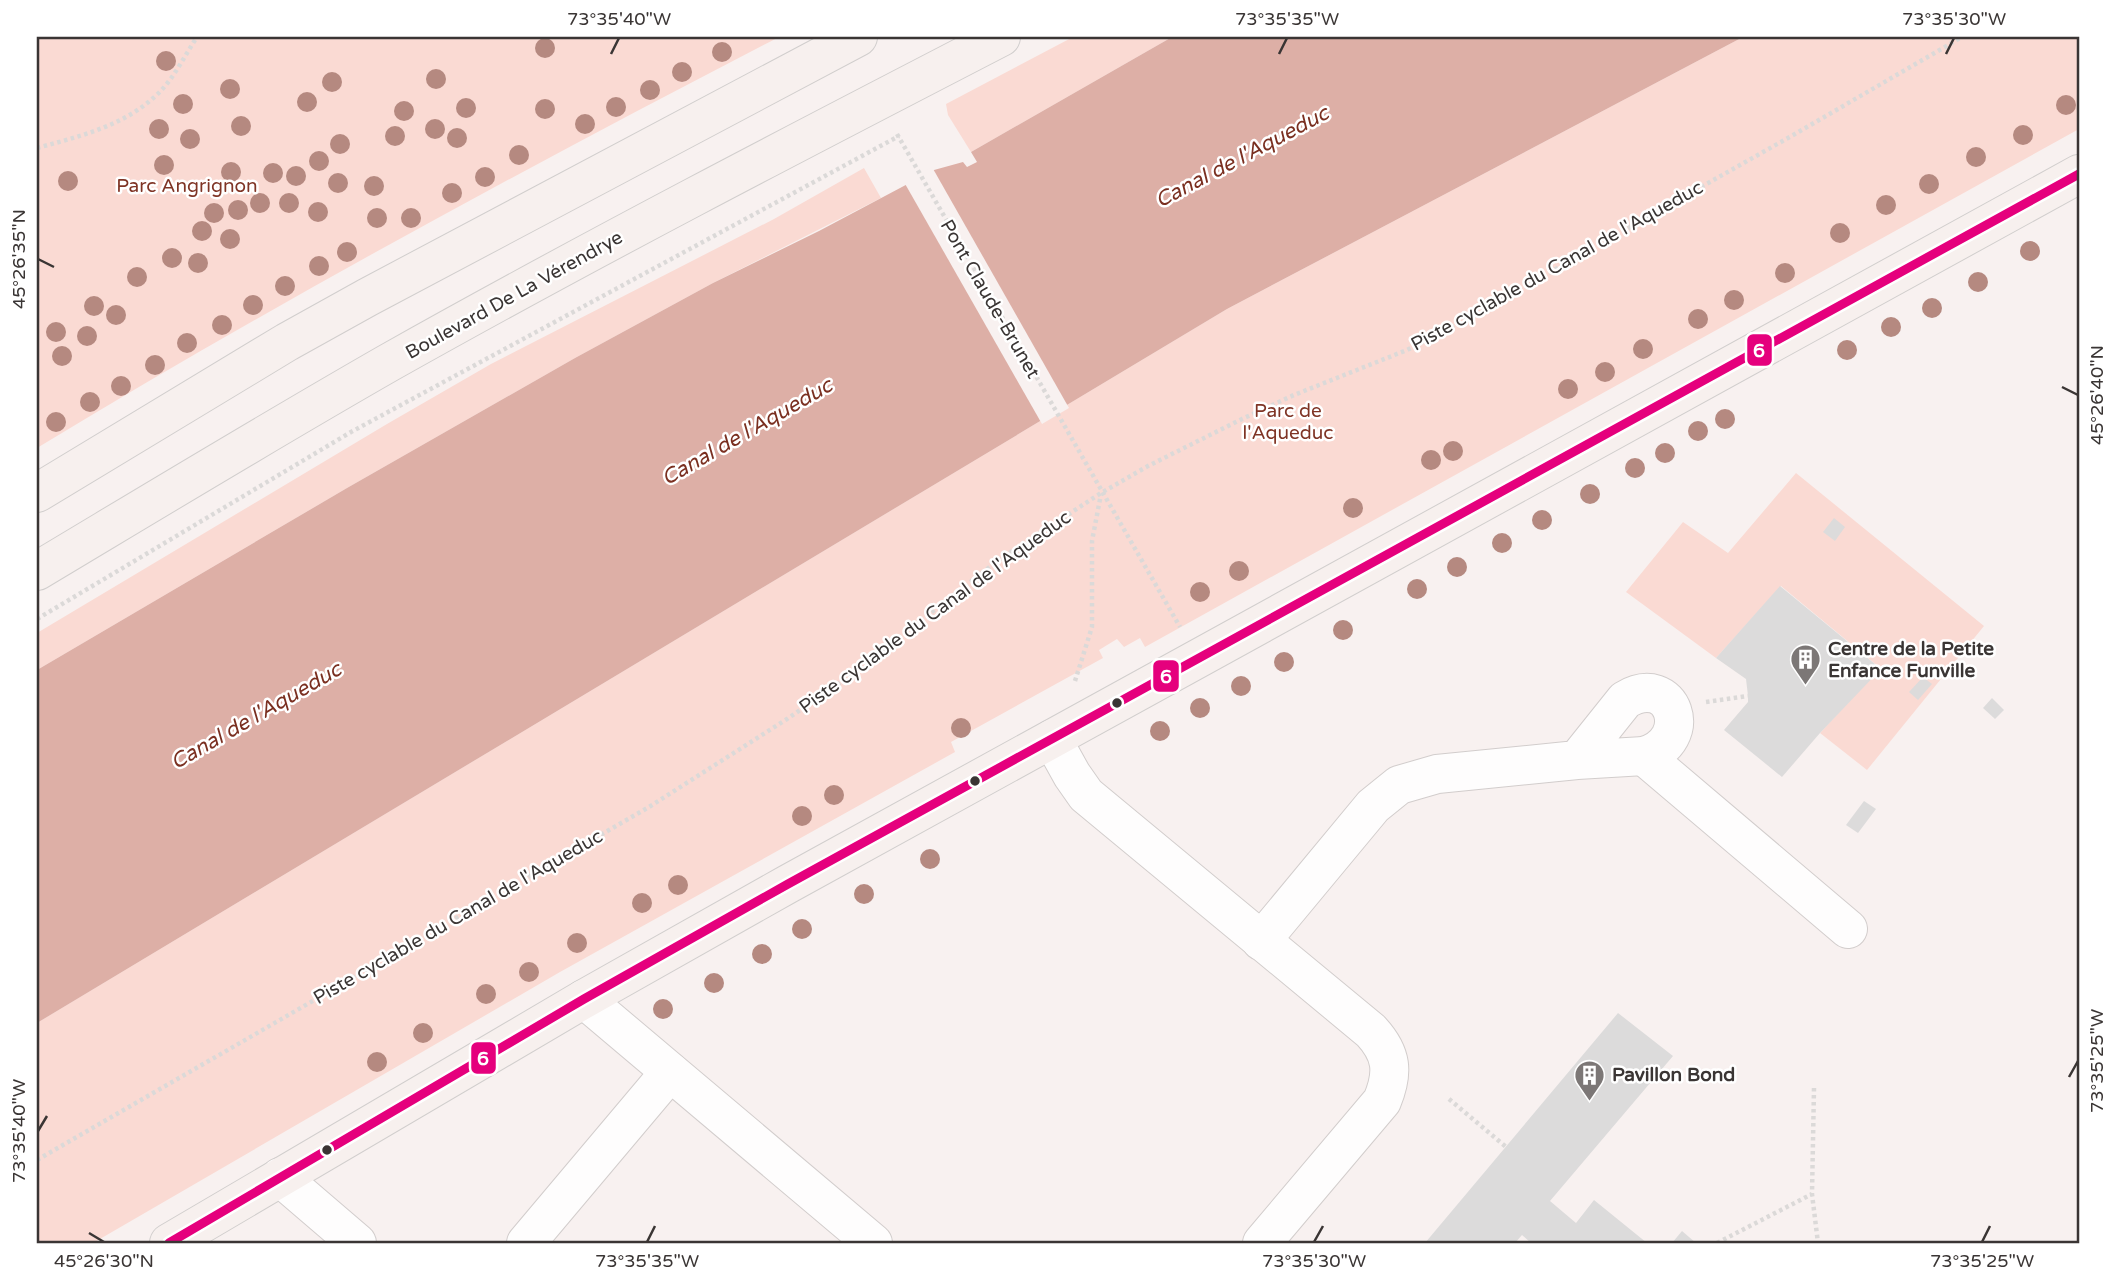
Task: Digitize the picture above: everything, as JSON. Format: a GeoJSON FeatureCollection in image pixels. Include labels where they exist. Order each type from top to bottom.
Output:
{"type":"FeatureCollection","features":[{"type":"Feature","properties":{"kind":"main road"},"geometry":{"type":"LineString","coordinates":[[37,493],[287,342],[368,297],[858,37]]}},
{"type":"Feature","properties":{"kind":"main road","name":"Boulevard De La Vérendrye"},"geometry":{"type":"LineString","coordinates":[[37,571],[331,396],[542,278],[1001,37]]}},
{"type":"Feature","properties":{"kind":"main road"},"geometry":{"type":"LineString","coordinates":[[169,1243],[583,999],[788,884],[2079,174]]}},
{"type":"Feature","properties":{"kind":"lane"},"geometry":{"type":"LineString","coordinates":[[1261,941],[1373,806],[1399,785],[1437,774],[1644,756],[1654,753],[1671,735],[1675,714],[1670,704],[1647,692],[1636,694],[1625,701],[1577,760]]}},
{"type":"Feature","properties":{"kind":"lane"},"geometry":{"type":"LineString","coordinates":[[1052,739],[1086,795],[1371,1031],[1383,1044],[1390,1064],[1390,1082],[1382,1101],[1262,1243]]}},
{"type":"Feature","properties":{"kind":"lane"},"geometry":{"type":"LineString","coordinates":[[1644,756],[1848,929]]}},
{"type":"Feature","properties":{"kind":"lane"},"geometry":{"type":"LineString","coordinates":[[583,999],[873,1243]]}},
{"type":"Feature","properties":{"kind":"lane"},"geometry":{"type":"LineString","coordinates":[[526,1243],[670,1072]]}},
{"type":"Feature","properties":{"kind":"lane"},"geometry":{"type":"LineString","coordinates":[[280,1177],[357,1243]]}},
{"type":"Feature","properties":{"kind":"path"},"geometry":{"type":"LineString","coordinates":[[37,148],[93,132],[124,118],[153,99],[197,37]]}},
{"type":"Feature","properties":{"kind":"path","name":"Piste cyclable du Canal de l'Aqueduc"},"geometry":{"type":"LineString","coordinates":[[37,1160],[649,807],[787,719],[858,669],[1000,559],[1101,493],[1242,419],[1407,350],[1469,318],[1962,37]]}},
{"type":"Feature","properties":{"kind":"path","name":"Pont Claude-Brunet"},"geometry":{"type":"LineString","coordinates":[[37,619],[351,432],[899,136],[1101,493],[1198,658]]}},
{"type":"Feature","properties":{"kind":"path"},"geometry":{"type":"LineString","coordinates":[[1075,681],[1092,627],[1092,541],[1101,493]]}},
{"type":"Feature","properties":{"kind":"path"},"geometry":{"type":"LineString","coordinates":[[1698,703],[1748,696]]}},
{"type":"Feature","properties":{"kind":"path"},"geometry":{"type":"LineString","coordinates":[[1814,1088],[1812,1194],[1818,1243]]}},
{"type":"Feature","properties":{"kind":"path"},"geometry":{"type":"LineString","coordinates":[[1449,1099],[1506,1147]]}},
{"type":"Feature","properties":{"kind":"path"},"geometry":{"type":"LineString","coordinates":[[1717,1243],[1812,1194]]}},
{"type":"Feature","properties":{"kind":"green space","name":"Parc Angrignon"},"geometry":{"type":"Polygon","coordinates":[[[37,37],[779,37],[405,236],[128,393],[37,448],[37,37]]]}},
{"type":"Feature","properties":{"kind":"green space"},"geometry":{"type":"Polygon","coordinates":[[[1073,37],[1172,37],[971,152],[948,115],[946,104],[1073,37]]]}},
{"type":"Feature","properties":{"kind":"green space","name":"Parc de l'Aqueduc"},"geometry":{"type":"Polygon","coordinates":[[[1743,37],[2079,37],[2079,129],[1145,647],[1140,638],[1124,647],[1117,639],[1099,650],[1103,658],[951,742],[955,752],[560,972],[93,1243],[37,1243],[37,1023],[1227,309],[1743,37]]]}},
{"type":"Feature","properties":{"kind":"green space"},"geometry":{"type":"Polygon","coordinates":[[[864,168],[881,198],[713,283],[575,358],[37,670],[37,633],[491,364],[774,219],[864,168]]]}},
{"type":"Feature","properties":{"kind":"green space"},"geometry":{"type":"Polygon","coordinates":[[[1796,473],[1984,626],[1867,770],[1820,733],[1880,668],[1781,586],[1716,658],[1626,592],[1683,522],[1728,553],[1796,473]]]}},
{"type":"Feature","properties":{"kind":"water","name":"Canal de l'Aqueduc"},"geometry":{"type":"Polygon","coordinates":[[[1172,37],[1743,37],[1227,309],[37,1023],[37,670],[347,488],[713,283],[934,170],[963,162],[967,167],[977,162],[971,152],[1172,37]]]}},
{"type":"Feature","properties":{"kind":"pier"},"geometry":{"type":"Polygon","coordinates":[[[932,167],[1069,408],[1042,424],[904,182],[932,167]]]}},
{"type":"Feature","properties":{"kind":"building"},"geometry":{"type":"Polygon","coordinates":[[[1834,518],[1845,527],[1835,541],[1823,532],[1834,518]]]}},
{"type":"Feature","properties":{"kind":"building","name":"Centre de la Petite Enfance Funville"},"geometry":{"type":"Polygon","coordinates":[[[1780,586],[1881,669],[1782,777],[1724,730],[1748,702],[1748,696],[1746,679],[1716,658],[1780,586]]]}},
{"type":"Feature","properties":{"kind":"building"},"geometry":{"type":"Polygon","coordinates":[[[1923,677],[1932,684],[1918,700],[1909,692],[1923,677]]]}},
{"type":"Feature","properties":{"kind":"building"},"geometry":{"type":"Polygon","coordinates":[[[1992,698],[2004,710],[1995,719],[1983,708],[1992,698]]]}},
{"type":"Feature","properties":{"kind":"building"},"geometry":{"type":"Polygon","coordinates":[[[1864,801],[1876,809],[1858,833],[1846,825],[1864,801]]]}},
{"type":"Feature","properties":{"kind":"building","name":"Pavillon Bond"},"geometry":{"type":"Polygon","coordinates":[[[1618,1013],[1673,1056],[1550,1201],[1576,1223],[1594,1200],[1647,1243],[1531,1243],[1522,1235],[1515,1243],[1425,1243],[1618,1013]]]}},
{"type":"Feature","properties":{"kind":"building"},"geometry":{"type":"Polygon","coordinates":[[[1682,1231],[1696,1243],[1672,1243],[1682,1231]]]}},
{"type":"Feature","properties":{"kind":"transit line","name":"6"},"geometry":{"type":"LineString","coordinates":[[169,1243],[584,999],[788,884],[2079,174]]}},
{"type":"Feature","properties":{"kind":"place","name":"Centre de la Petite Enfance Funville"},"geometry":{"type":"Point","coordinates":[1805,687]}},
{"type":"Feature","properties":{"kind":"place","name":"Pavillon Bond"},"geometry":{"type":"Point","coordinates":[1589,1102]}}]}
